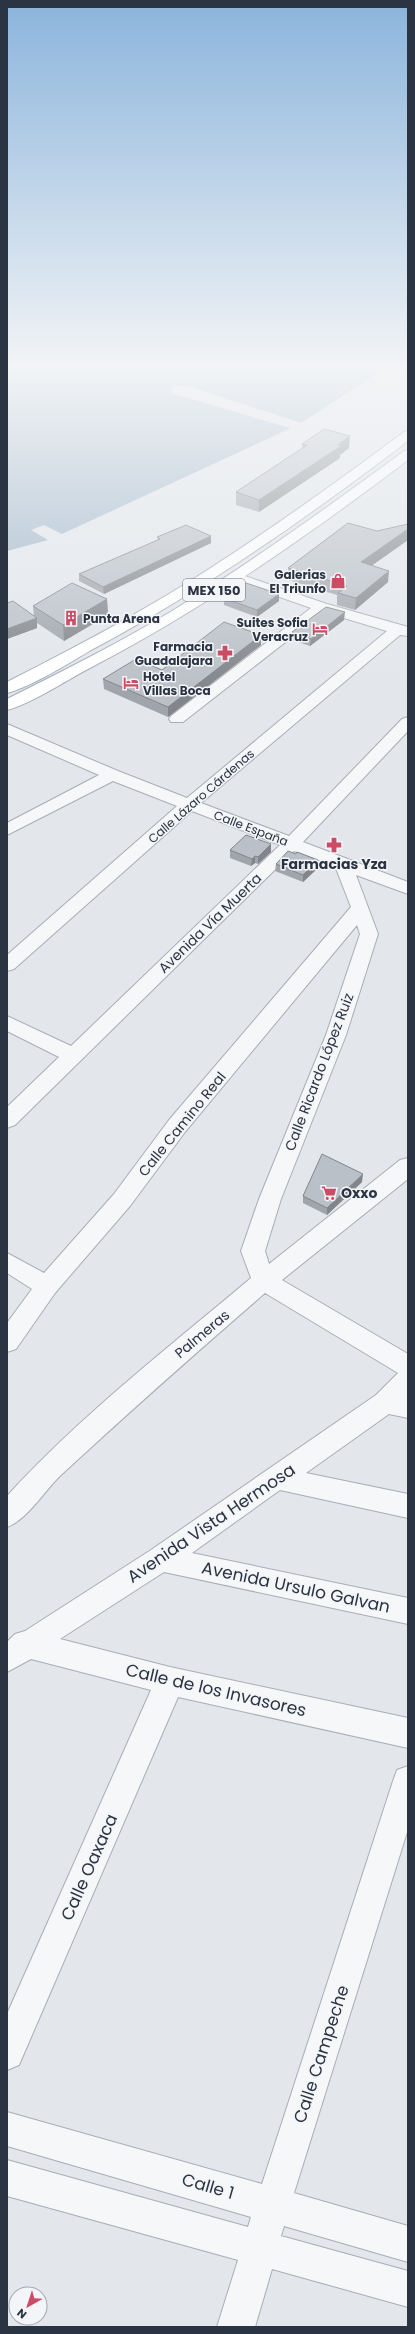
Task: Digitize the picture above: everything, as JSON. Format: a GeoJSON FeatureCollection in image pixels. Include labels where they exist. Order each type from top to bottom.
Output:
{"type":"FeatureCollection","features":[{"type":"Feature","properties":{"kind":"main road","name":"MEX 150"},"geometry":{"type":"LineString","coordinates":[[7,688],[158,607],[216,571],[301,514],[357,473]]}},
{"type":"Feature","properties":{"kind":"main road","name":"MEX 150"},"geometry":{"type":"LineString","coordinates":[[7,705],[89,663],[176,614],[236,577],[314,525],[383,473]]}},
{"type":"Feature","properties":{"kind":"street"},"geometry":{"type":"LineString","coordinates":[[236,577],[322,607],[403,630]]}},
{"type":"Feature","properties":{"kind":"street"},"geometry":{"type":"LineString","coordinates":[[177,719],[322,607]]}},
{"type":"Feature","properties":{"kind":"street","name":"Calle Lázaro Cárdenas"},"geometry":{"type":"LineString","coordinates":[[7,965],[190,804],[403,630]]}},
{"type":"Feature","properties":{"kind":"street","name":"Avenida Vía Muerta"},"geometry":{"type":"LineString","coordinates":[[7,1120],[292,843],[408,722]]}},
{"type":"Feature","properties":{"kind":"street","name":"Calle España"},"geometry":{"type":"LineString","coordinates":[[7,729],[112,775],[408,888]]}},
{"type":"Feature","properties":{"kind":"street"},"geometry":{"type":"LineString","coordinates":[[7,830],[112,775]]}},
{"type":"Feature","properties":{"kind":"street","name":"Calle Ricardo López Ruiz"},"geometry":{"type":"LineString","coordinates":[[264,1281],[253,1251],[270,1199],[336,1035],[369,934],[362,908],[342,862]]}},
{"type":"Feature","properties":{"kind":"street","name":"Calle Camino Real"},"geometry":{"type":"LineString","coordinates":[[7,1342],[47,1286],[122,1200],[177,1126],[362,908]]}},
{"type":"Feature","properties":{"kind":"street"},"geometry":{"type":"LineString","coordinates":[[7,1023],[74,1056]]}},
{"type":"Feature","properties":{"kind":"street","name":"Palmeras"},"geometry":{"type":"LineString","coordinates":[[7,1515],[40,1477],[153,1375],[264,1281],[394,1179],[408,1166]]}},
{"type":"Feature","properties":{"kind":"street"},"geometry":{"type":"LineString","coordinates":[[7,1262],[47,1286]]}},
{"type":"Feature","properties":{"kind":"street"},"geometry":{"type":"LineString","coordinates":[[264,1281],[408,1366]]}},
{"type":"Feature","properties":{"kind":"street","name":"Avenida Vista Hermosa"},"geometry":{"type":"LineString","coordinates":[[16,1651],[161,1559],[276,1478],[397,1405],[408,1379]]}},
{"type":"Feature","properties":{"kind":"street"},"geometry":{"type":"LineString","coordinates":[[276,1478],[408,1506]]}},
{"type":"Feature","properties":{"kind":"street","name":"Avenida Ursulo Galvan"},"geometry":{"type":"LineString","coordinates":[[161,1559],[408,1611]]}},
{"type":"Feature","properties":{"kind":"street","name":"Calle de los Invasores"},"geometry":{"type":"LineString","coordinates":[[16,1651],[170,1681],[408,1733]]}},
{"type":"Feature","properties":{"kind":"street","name":"Calle Oaxaca"},"geometry":{"type":"LineString","coordinates":[[7,2053],[170,1681]]}},
{"type":"Feature","properties":{"kind":"street","name":"Calle Campeche"},"geometry":{"type":"LineString","coordinates":[[236,2327],[273,2204],[408,1781]]}},
{"type":"Feature","properties":{"kind":"street","name":"Calle 1"},"geometry":{"type":"LineString","coordinates":[[7,2130],[273,2204],[408,2244]]}},
{"type":"Feature","properties":{"kind":"street"},"geometry":{"type":"LineString","coordinates":[[7,2178],[408,2289]]}},
{"type":"Feature","properties":{"kind":"water"},"geometry":{"type":"Polygon","coordinates":[[[7,473],[194,473],[62,534],[44,525],[31,530],[48,540],[7,551],[7,473]]]}},
{"type":"Feature","properties":{"kind":"building"},"geometry":{"type":"Polygon","coordinates":[[[265,473],[300,473],[259,500],[236,492],[265,473]]]}},
{"type":"Feature","properties":{"kind":"building"},"geometry":{"type":"Polygon","coordinates":[[[348,523],[377,531],[408,524],[408,529],[361,562],[389,571],[356,598],[338,593],[347,586],[288,568],[348,523]]]}},
{"type":"Feature","properties":{"kind":"building"},"geometry":{"type":"Polygon","coordinates":[[[186,525],[211,536],[103,587],[79,574],[160,539],[157,537],[186,525]]]}},
{"type":"Feature","properties":{"kind":"building"},"geometry":{"type":"Polygon","coordinates":[[[72,583],[107,599],[63,625],[33,606],[72,583]]]}},
{"type":"Feature","properties":{"kind":"building"},"geometry":{"type":"Polygon","coordinates":[[[246,583],[279,594],[257,610],[224,598],[246,583]]]}},
{"type":"Feature","properties":{"kind":"building"},"geometry":{"type":"Polygon","coordinates":[[[13,601],[37,618],[7,629],[7,603],[13,601]]]}},
{"type":"Feature","properties":{"kind":"building"},"geometry":{"type":"Polygon","coordinates":[[[326,607],[345,612],[311,639],[292,632],[326,607]]]}},
{"type":"Feature","properties":{"kind":"building"},"geometry":{"type":"Polygon","coordinates":[[[224,622],[261,635],[168,707],[103,679],[136,659],[162,670],[224,622]]]}},
{"type":"Feature","properties":{"kind":"building"},"geometry":{"type":"Polygon","coordinates":[[[246,835],[271,844],[258,857],[255,856],[252,859],[230,850],[246,835]]]}},
{"type":"Feature","properties":{"kind":"building"},"geometry":{"type":"Polygon","coordinates":[[[288,851],[296,854],[297,852],[318,860],[303,875],[276,864],[288,851]]]}},
{"type":"Feature","properties":{"kind":"building","name":"Oxxo"},"geometry":{"type":"Polygon","coordinates":[[[322,1154],[363,1174],[327,1208],[303,1196],[322,1154]]]}},
{"type":"Feature","properties":{"kind":"place","name":"Galerias El Triunfo"},"geometry":{"type":"Point","coordinates":[338,581]}},
{"type":"Feature","properties":{"kind":"place","name":"Punta Arena"},"geometry":{"type":"Point","coordinates":[71,618]}},
{"type":"Feature","properties":{"kind":"place","name":"Suites Sofia Veracruz"},"geometry":{"type":"Point","coordinates":[320,629]}},
{"type":"Feature","properties":{"kind":"place","name":"Farmacia Guadalajara"},"geometry":{"type":"Point","coordinates":[225,653]}},
{"type":"Feature","properties":{"kind":"place","name":"Hotel Villas Boca"},"geometry":{"type":"Point","coordinates":[131,683]}},
{"type":"Feature","properties":{"kind":"place","name":"Farmacias Yza"},"geometry":{"type":"Point","coordinates":[334,845]}},
{"type":"Feature","properties":{"kind":"place","name":"Oxxo"},"geometry":{"type":"Point","coordinates":[329,1193]}}]}
